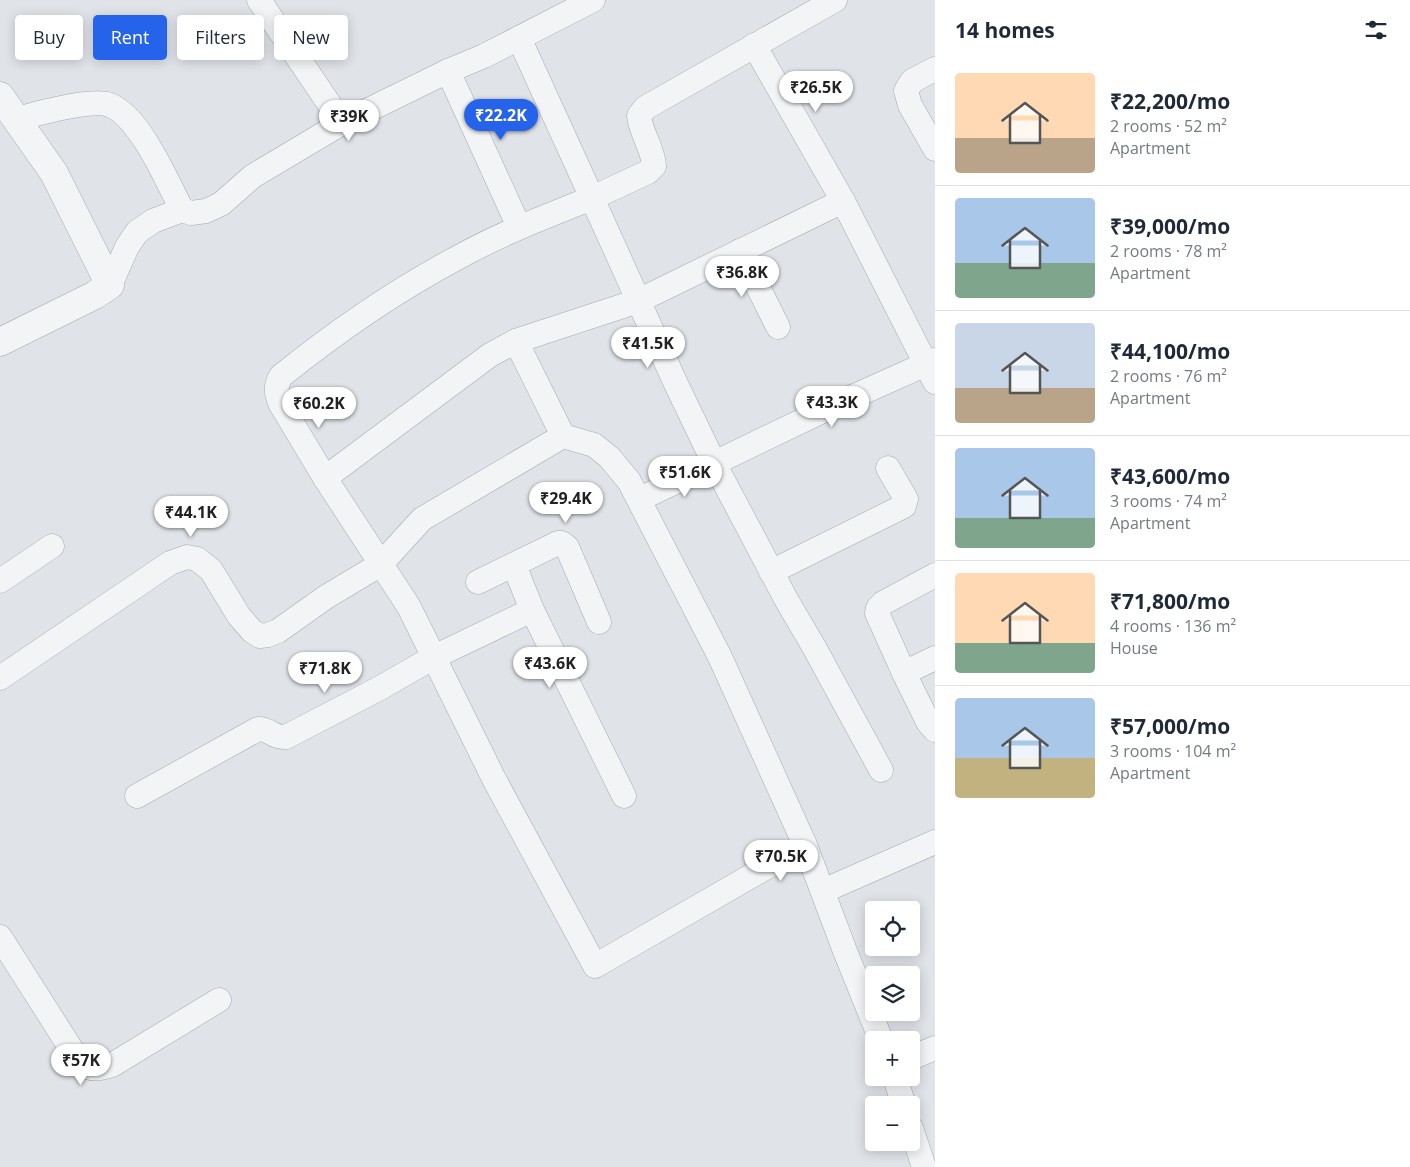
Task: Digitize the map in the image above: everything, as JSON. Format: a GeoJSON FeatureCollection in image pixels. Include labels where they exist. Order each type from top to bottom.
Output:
{"type":"FeatureCollection","features":[{"type":"Feature","properties":{"kind":"street"},"geometry":{"type":"LineString","coordinates":[[259,0],[342,123]]}},
{"type":"Feature","properties":{"kind":"street"},"geometry":{"type":"LineString","coordinates":[[0,342],[104,290],[110,285],[137,232],[153,221],[182,210],[191,213],[206,211],[221,204],[254,176],[342,123],[520,38],[592,0]]}},
{"type":"Feature","properties":{"kind":"street"},"geometry":{"type":"LineString","coordinates":[[805,845],[595,966],[494,779],[409,607],[325,478],[280,403],[276,392],[277,383],[281,376],[326,339],[387,298],[458,257],[519,227],[592,198],[648,172],[654,166],[654,156],[640,128],[639,116],[645,108],[835,0]]}},
{"type":"Feature","properties":{"kind":"street"},"geometry":{"type":"LineString","coordinates":[[520,38],[638,301],[714,463],[771,572],[881,770]]}},
{"type":"Feature","properties":{"kind":"street"},"geometry":{"type":"LineString","coordinates":[[640,499],[839,403],[932,369],[843,201],[754,45]]}},
{"type":"Feature","properties":{"kind":"street"},"geometry":{"type":"LineString","coordinates":[[935,68],[912,81],[906,91],[910,105],[935,149]]}},
{"type":"Feature","properties":{"kind":"street"},"geometry":{"type":"LineString","coordinates":[[448,71],[519,227]]}},
{"type":"Feature","properties":{"kind":"street"},"geometry":{"type":"LineString","coordinates":[[0,96],[54,173],[110,285]]}},
{"type":"Feature","properties":{"kind":"street"},"geometry":{"type":"LineString","coordinates":[[16,118],[88,103],[109,105],[126,116],[143,137],[182,210]]}},
{"type":"Feature","properties":{"kind":"street"},"geometry":{"type":"LineString","coordinates":[[325,478],[490,355],[516,341],[638,301],[843,201]]}},
{"type":"Feature","properties":{"kind":"street"},"geometry":{"type":"LineString","coordinates":[[740,251],[778,327]]}},
{"type":"Feature","properties":{"kind":"street"},"geometry":{"type":"LineString","coordinates":[[516,341],[563,436]]}},
{"type":"Feature","properties":{"kind":"street"},"geometry":{"type":"LineString","coordinates":[[0,678],[170,564],[188,557],[197,559],[211,570],[239,616],[252,631],[260,636],[268,635],[278,631],[326,597],[381,564],[422,519],[563,436],[594,444],[609,457],[629,481],[640,499],[720,657],[805,845],[877,1031]]}},
{"type":"Feature","properties":{"kind":"street"},"geometry":{"type":"LineString","coordinates":[[771,572],[904,506],[906,499],[888,468]]}},
{"type":"Feature","properties":{"kind":"street"},"geometry":{"type":"LineString","coordinates":[[478,582],[558,543],[565,544],[599,622]]}},
{"type":"Feature","properties":{"kind":"street"},"geometry":{"type":"LineString","coordinates":[[0,581],[52,546]]}},
{"type":"Feature","properties":{"kind":"street"},"geometry":{"type":"LineString","coordinates":[[514,565],[532,610],[624,796]]}},
{"type":"Feature","properties":{"kind":"street"},"geometry":{"type":"LineString","coordinates":[[935,574],[878,608],[877,613],[928,722],[935,730]]}},
{"type":"Feature","properties":{"kind":"street"},"geometry":{"type":"LineString","coordinates":[[137,796],[258,729],[266,729],[274,737],[286,737],[380,688],[434,657],[532,610]]}},
{"type":"Feature","properties":{"kind":"street"},"geometry":{"type":"LineString","coordinates":[[904,673],[935,658]]}},
{"type":"Feature","properties":{"kind":"street"},"geometry":{"type":"LineString","coordinates":[[823,891],[935,842]]}},
{"type":"Feature","properties":{"kind":"street"},"geometry":{"type":"LineString","coordinates":[[0,937],[80,1063],[88,1068],[97,1070],[112,1065],[219,1000]]}},
{"type":"Feature","properties":{"kind":"street"},"geometry":{"type":"LineString","coordinates":[[920,1054],[935,1048]]}},
{"type":"Feature","properties":{"kind":"street"},"geometry":{"type":"LineString","coordinates":[[919,1151],[924,1167]]}}]}
